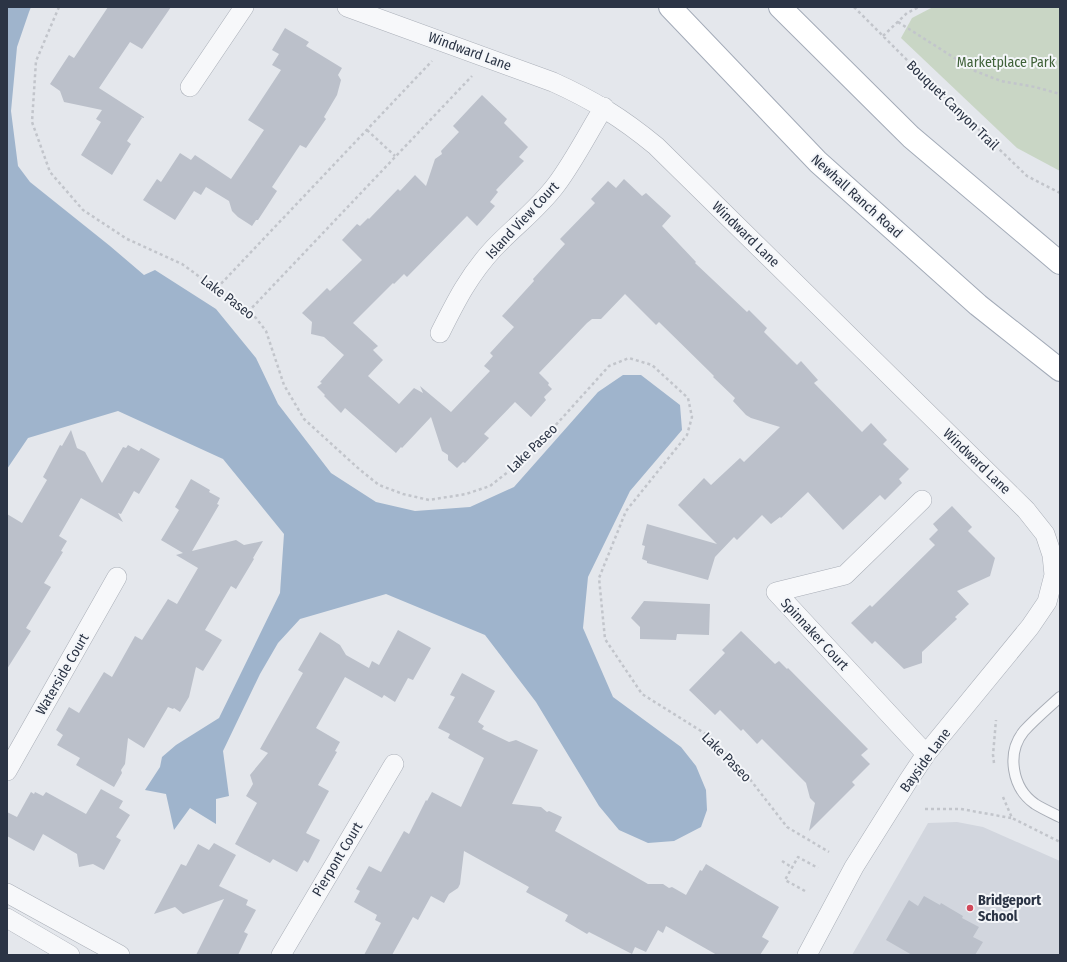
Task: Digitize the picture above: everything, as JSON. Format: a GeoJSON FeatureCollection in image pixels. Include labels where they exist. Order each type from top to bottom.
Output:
{"type":"FeatureCollection","features":[{"type":"Feature","properties":{"kind":"main road","name":"Newhall Ranch Road"},"geometry":{"type":"LineString","coordinates":[[670,7],[818,162],[978,305],[1060,370]]}},
{"type":"Feature","properties":{"kind":"main road"},"geometry":{"type":"LineString","coordinates":[[780,7],[911,137],[1060,263]]}},
{"type":"Feature","properties":{"kind":"street"},"geometry":{"type":"LineString","coordinates":[[190,87],[244,7]]}},
{"type":"Feature","properties":{"kind":"street","name":"Windward Lane"},"geometry":{"type":"LineString","coordinates":[[346,7],[553,82],[581,94],[628,123],[656,146],[1026,510],[1045,534],[1052,555],[1054,576]]}},
{"type":"Feature","properties":{"kind":"street","name":"Island View Court"},"geometry":{"type":"LineString","coordinates":[[440,333],[459,295],[474,272],[494,249],[538,206],[556,185],[571,163],[604,107]]}},
{"type":"Feature","properties":{"kind":"street","name":"Spinnaker Court"},"geometry":{"type":"LineString","coordinates":[[922,500],[845,575],[776,592],[926,754]]}},
{"type":"Feature","properties":{"kind":"street","name":"Bayside Lane"},"geometry":{"type":"LineString","coordinates":[[807,955],[854,867],[908,781],[926,754],[1030,628],[1047,602],[1054,576]]}},
{"type":"Feature","properties":{"kind":"street","name":"Waterside Court"},"geometry":{"type":"LineString","coordinates":[[7,771],[117,578]]}},
{"type":"Feature","properties":{"kind":"street","name":"Pierpont Court"},"geometry":{"type":"LineString","coordinates":[[281,955],[394,764]]}},
{"type":"Feature","properties":{"kind":"street"},"geometry":{"type":"LineString","coordinates":[[7,893],[120,955]]}},
{"type":"Feature","properties":{"kind":"street"},"geometry":{"type":"LineString","coordinates":[[7,918],[70,955]]}},
{"type":"Feature","properties":{"kind":"lane"},"geometry":{"type":"LineString","coordinates":[[1060,697],[1024,732],[1016,746],[1013,762],[1016,778],[1023,793],[1035,804],[1060,817]]}},
{"type":"Feature","properties":{"kind":"path","name":"Lake Paseo"},"geometry":{"type":"LineString","coordinates":[[59,7],[36,62],[32,122],[50,172],[83,210],[127,239],[182,264],[256,318],[266,331],[284,385],[304,419],[359,469],[379,485],[403,494],[429,500],[466,494],[490,486],[527,457],[609,366],[629,358],[652,365],[688,398],[692,417],[687,434],[626,511],[599,578],[605,639],[642,694],[709,736],[749,778],[787,827],[829,852]]}},
{"type":"Feature","properties":{"kind":"path","name":"Bouquet Canyon Trail"},"geometry":{"type":"LineString","coordinates":[[854,7],[1027,176],[1060,193]]}},
{"type":"Feature","properties":{"kind":"path"},"geometry":{"type":"LineString","coordinates":[[883,36],[907,13],[919,7]]}},
{"type":"Feature","properties":{"kind":"path"},"geometry":{"type":"LineString","coordinates":[[898,22],[975,71],[1001,81],[1035,87],[1060,94]]}},
{"type":"Feature","properties":{"kind":"path"},"geometry":{"type":"LineString","coordinates":[[216,288],[449,44]]}},
{"type":"Feature","properties":{"kind":"path"},"geometry":{"type":"LineString","coordinates":[[248,312],[488,58]]}},
{"type":"Feature","properties":{"kind":"path"},"geometry":{"type":"LineString","coordinates":[[367,130],[395,156]]}},
{"type":"Feature","properties":{"kind":"path"},"geometry":{"type":"LineString","coordinates":[[925,809],[961,809],[1012,818]]}},
{"type":"Feature","properties":{"kind":"path"},"geometry":{"type":"LineString","coordinates":[[805,892],[785,880],[798,857],[818,868]]}},
{"type":"Feature","properties":{"kind":"path"},"geometry":{"type":"LineString","coordinates":[[782,861],[793,868]]}},
{"type":"Feature","properties":{"kind":"shaded area","name":"Bridgeport School"},"geometry":{"type":"Polygon","coordinates":[[[957,822],[983,827],[1060,861],[1060,955],[852,955],[928,823],[957,822]]]}},
{"type":"Feature","properties":{"kind":"green space","name":"Marketplace Park"},"geometry":{"type":"Polygon","coordinates":[[[933,7],[1060,7],[1060,171],[1017,148],[901,38],[912,18],[933,7]]]}},
{"type":"Feature","properties":{"kind":"water"},"geometry":{"type":"Polygon","coordinates":[[[7,7],[31,7],[17,47],[11,111],[18,166],[30,182],[144,275],[155,270],[216,309],[256,358],[278,404],[331,473],[376,502],[415,511],[470,507],[514,487],[598,392],[623,375],[641,375],[680,405],[682,430],[630,491],[588,577],[583,628],[613,697],[681,747],[696,766],[706,790],[707,810],[701,827],[674,841],[648,843],[619,830],[599,806],[536,702],[485,635],[386,594],[300,619],[278,643],[260,674],[223,751],[229,796],[216,799],[216,824],[190,808],[174,830],[166,794],[145,790],[160,767],[162,757],[176,745],[219,718],[280,593],[284,534],[223,459],[118,411],[28,438],[7,469],[7,7]]]}},
{"type":"Feature","properties":{"kind":"building"},"geometry":{"type":"Polygon","coordinates":[[[108,7],[171,7],[142,49],[130,42],[99,88],[144,117],[140,117],[142,118],[127,141],[131,144],[112,175],[81,155],[101,122],[96,119],[102,110],[64,102],[60,91],[50,84],[69,55],[74,58],[108,7]]]}},
{"type":"Feature","properties":{"kind":"building"},"geometry":{"type":"Polygon","coordinates":[[[285,28],[309,42],[306,46],[342,68],[338,75],[341,80],[337,95],[324,117],[326,119],[306,148],[300,145],[272,187],[277,191],[258,220],[256,220],[252,226],[232,211],[229,201],[206,187],[201,195],[194,191],[175,220],[143,200],[157,179],[161,182],[180,153],[191,160],[195,155],[231,179],[264,130],[248,120],[281,70],[272,65],[279,54],[272,50],[285,28]]]}},
{"type":"Feature","properties":{"kind":"building"},"geometry":{"type":"Polygon","coordinates":[[[482,95],[507,119],[504,123],[528,147],[519,157],[524,161],[496,190],[498,192],[490,202],[495,206],[477,226],[467,216],[407,277],[404,274],[394,284],[393,283],[353,323],[378,346],[373,350],[383,360],[368,376],[399,404],[414,388],[423,393],[420,386],[451,412],[490,371],[484,366],[493,356],[490,353],[514,327],[502,316],[565,244],[560,239],[595,203],[591,199],[608,181],[616,188],[624,179],[642,196],[646,193],[671,216],[662,226],[696,262],[695,263],[747,312],[749,310],[767,328],[764,332],[797,365],[801,361],[818,380],[814,383],[862,432],[871,423],[887,440],[883,444],[909,469],[899,479],[902,483],[885,500],[880,495],[843,530],[808,492],[781,518],[780,517],[771,524],[762,515],[737,540],[734,537],[715,557],[708,580],[647,563],[647,561],[642,559],[645,546],[642,545],[647,524],[717,544],[678,505],[704,478],[711,485],[740,458],[744,462],[780,427],[746,415],[733,401],[735,398],[713,377],[714,376],[659,322],[656,325],[625,294],[601,319],[592,319],[587,323],[539,373],[549,383],[548,385],[552,389],[544,397],[546,400],[531,417],[515,402],[484,434],[489,438],[465,463],[463,462],[457,468],[448,460],[448,455],[442,451],[431,417],[396,453],[345,408],[341,413],[317,387],[322,383],[320,382],[344,355],[324,337],[311,334],[312,322],[302,313],[327,288],[330,291],[362,260],[342,240],[357,224],[360,226],[368,218],[369,219],[398,189],[400,191],[415,175],[426,186],[435,159],[442,154],[441,151],[459,132],[453,126],[482,95]]]}},
{"type":"Feature","properties":{"kind":"building"},"geometry":{"type":"Polygon","coordinates":[[[71,430],[77,448],[85,452],[102,483],[123,447],[126,448],[128,445],[139,451],[141,448],[160,459],[139,494],[134,491],[121,514],[118,513],[123,522],[81,498],[59,536],[67,541],[61,551],[63,552],[44,583],[51,587],[26,628],[31,631],[7,669],[7,514],[22,523],[47,480],[43,477],[60,445],[62,446],[71,430]]]}},
{"type":"Feature","properties":{"kind":"building"},"geometry":{"type":"Polygon","coordinates":[[[191,479],[210,490],[209,492],[220,498],[217,504],[219,505],[192,551],[236,540],[244,545],[263,541],[236,589],[231,586],[205,630],[222,640],[203,671],[196,667],[189,697],[180,712],[174,708],[168,707],[144,748],[128,738],[125,764],[114,787],[76,765],[80,758],[57,745],[63,735],[56,730],[69,707],[79,713],[104,672],[112,677],[135,636],[142,640],[168,599],[177,604],[198,568],[176,555],[183,553],[161,540],[179,510],[175,507],[191,479]]]}},
{"type":"Feature","properties":{"kind":"building"},"geometry":{"type":"Polygon","coordinates":[[[952,506],[972,527],[968,531],[995,558],[990,576],[957,591],[969,604],[955,617],[957,619],[922,652],[922,663],[904,669],[875,641],[872,644],[851,623],[870,605],[872,607],[935,545],[929,539],[938,530],[933,524],[952,506]]]}},
{"type":"Feature","properties":{"kind":"building"},"geometry":{"type":"Polygon","coordinates":[[[644,601],[710,604],[709,635],[677,634],[676,640],[640,639],[640,627],[631,618],[644,601]]]}},
{"type":"Feature","properties":{"kind":"building"},"geometry":{"type":"Polygon","coordinates":[[[398,630],[431,648],[413,680],[408,678],[395,702],[384,695],[382,698],[345,677],[316,728],[340,742],[335,751],[337,752],[318,785],[329,791],[306,833],[320,840],[308,863],[304,860],[297,872],[273,859],[270,863],[235,844],[257,803],[246,796],[253,784],[250,775],[268,753],[260,749],[303,673],[298,670],[320,632],[340,645],[346,655],[369,668],[372,661],[379,665],[398,630]]]}},
{"type":"Feature","properties":{"kind":"building"},"geometry":{"type":"Polygon","coordinates":[[[741,631],[775,664],[779,661],[787,669],[788,668],[868,749],[861,755],[870,764],[852,782],[855,785],[809,831],[815,803],[810,798],[806,783],[762,739],[757,744],[743,729],[741,731],[720,710],[715,715],[689,690],[725,653],[722,650],[741,631]]]}},
{"type":"Feature","properties":{"kind":"building"},"geometry":{"type":"Polygon","coordinates":[[[462,673],[495,691],[478,722],[484,726],[482,729],[509,742],[516,740],[538,750],[512,804],[541,807],[547,812],[549,811],[562,817],[555,831],[648,884],[663,884],[686,895],[700,870],[702,871],[706,864],[779,907],[762,937],[769,941],[760,955],[717,955],[666,926],[663,933],[658,930],[646,952],[635,947],[632,954],[589,932],[587,934],[565,921],[568,915],[526,892],[529,887],[464,851],[460,884],[458,888],[449,894],[444,903],[431,896],[418,920],[413,917],[392,955],[364,955],[381,923],[375,920],[377,915],[354,902],[360,891],[356,889],[369,866],[381,872],[404,831],[409,834],[426,800],[427,801],[432,792],[461,807],[484,758],[448,738],[450,734],[438,728],[455,697],[450,695],[462,673]]]}},
{"type":"Feature","properties":{"kind":"building"},"geometry":{"type":"Polygon","coordinates":[[[101,789],[123,801],[119,808],[130,815],[116,837],[121,840],[104,870],[93,864],[79,867],[77,854],[43,834],[34,851],[7,836],[7,812],[17,817],[31,792],[34,794],[35,792],[43,796],[46,792],[86,814],[101,789]]]}},
{"type":"Feature","properties":{"kind":"building"},"geometry":{"type":"Polygon","coordinates":[[[214,843],[236,855],[219,886],[248,900],[246,905],[256,910],[244,932],[248,934],[238,955],[196,955],[224,899],[183,914],[175,907],[154,914],[181,864],[186,866],[198,844],[209,850],[214,843]]]}},
{"type":"Feature","properties":{"kind":"building"},"geometry":{"type":"Polygon","coordinates":[[[924,896],[940,905],[941,903],[963,916],[962,918],[979,927],[973,937],[983,942],[975,955],[912,955],[886,940],[909,900],[918,906],[924,896]]]}},
{"type":"Feature","properties":{"kind":"place","name":"Bridgeport School"},"geometry":{"type":"Point","coordinates":[970,908]}}]}
